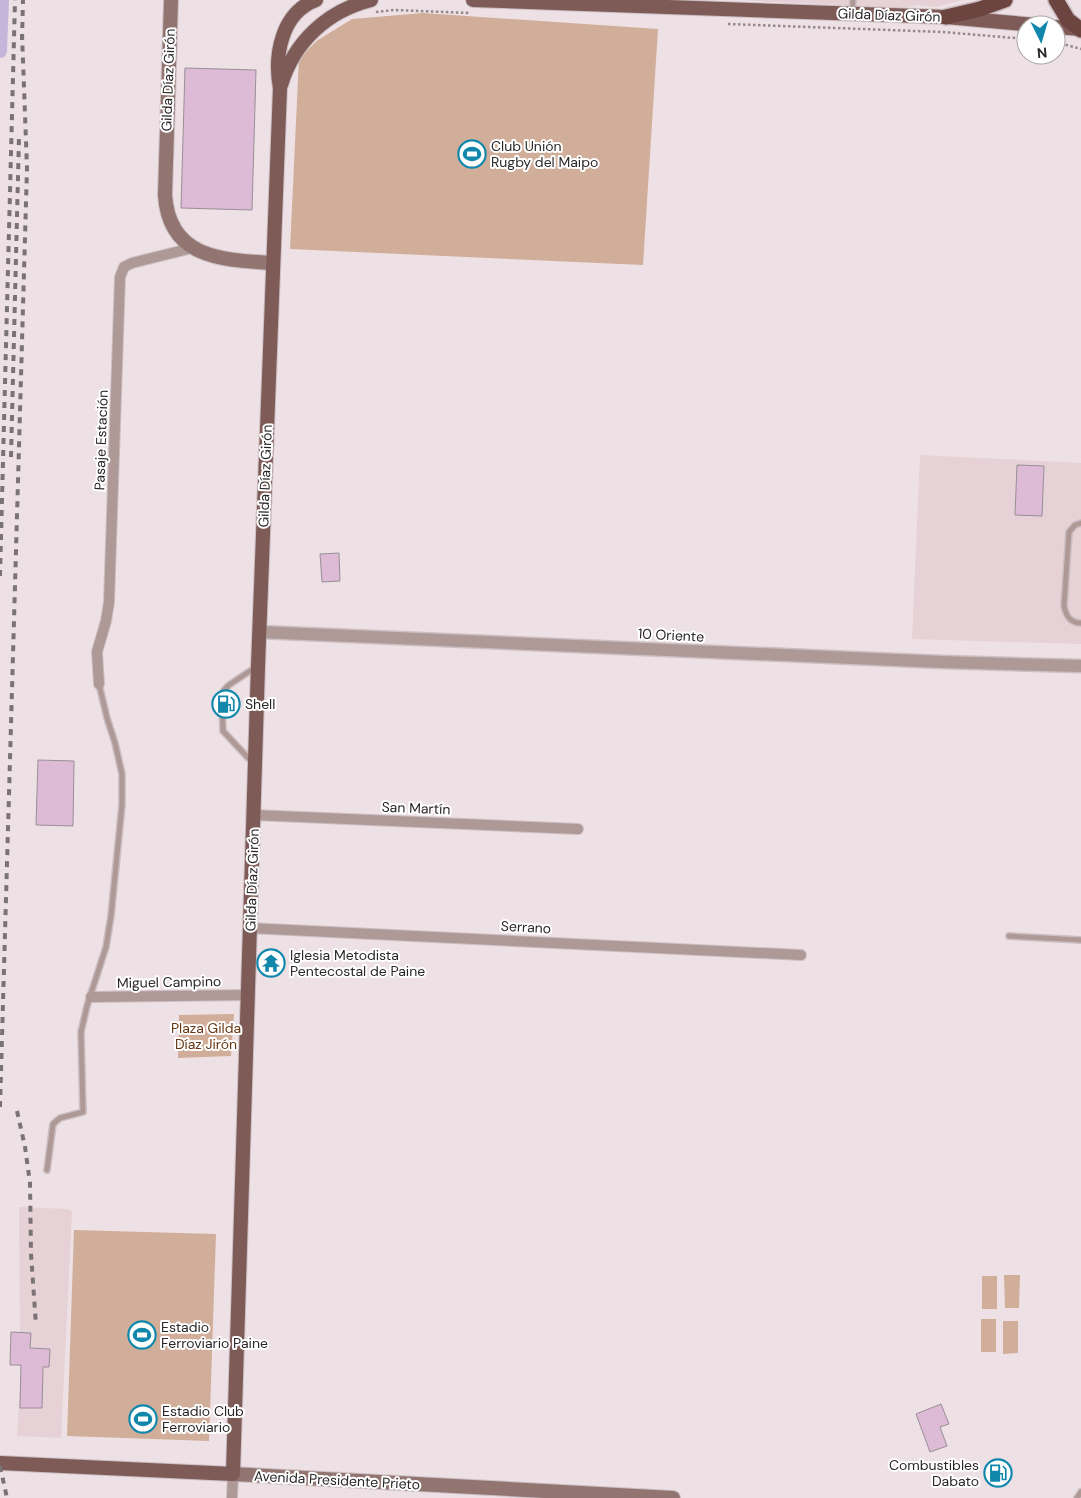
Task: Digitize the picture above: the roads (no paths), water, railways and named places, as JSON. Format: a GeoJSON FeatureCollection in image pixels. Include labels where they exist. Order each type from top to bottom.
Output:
{"type":"FeatureCollection","features":[{"type":"Feature","properties":{"kind":"highway"},"geometry":{"type":"LineString","coordinates":[[946,16],[980,9],[1005,0]]}},
{"type":"Feature","properties":{"kind":"highway"},"geometry":{"type":"LineString","coordinates":[[1056,0],[1068,20],[1081,30]]}},
{"type":"Feature","properties":{"kind":"main road","name":"Gilda Díaz Girón"},"geometry":{"type":"LineString","coordinates":[[170,0],[165,203],[173,226],[184,242],[203,253],[222,259],[273,263]]}},
{"type":"Feature","properties":{"kind":"main road","name":"Gilda Díaz Girón"},"geometry":{"type":"LineString","coordinates":[[233,1474],[258,666],[280,88],[278,56],[284,35],[294,15],[306,4],[316,0]]}},
{"type":"Feature","properties":{"kind":"main road","name":"Gilda Díaz Girón"},"geometry":{"type":"LineString","coordinates":[[280,88],[286,70],[295,53],[311,33],[334,15],[361,2],[373,6]]}},
{"type":"Feature","properties":{"kind":"main road","name":"Gilda Díaz Girón"},"geometry":{"type":"LineString","coordinates":[[473,7],[852,7],[1016,23]]}},
{"type":"Feature","properties":{"kind":"main road"},"geometry":{"type":"LineString","coordinates":[[1066,28],[1081,30]]}},
{"type":"Feature","properties":{"kind":"main road","name":"Avenida Presidente Prieto"},"geometry":{"type":"LineString","coordinates":[[0,1463],[673,1498]]}},
{"type":"Feature","properties":{"kind":"street","name":"Pasaje Estación"},"geometry":{"type":"LineString","coordinates":[[99,684],[97,652],[106,621],[109,602],[121,272],[128,264],[192,248]]}},
{"type":"Feature","properties":{"kind":"street","name":"10 Oriente"},"geometry":{"type":"LineString","coordinates":[[260,632],[942,662],[1081,666]]}},
{"type":"Feature","properties":{"kind":"street","name":"San Martín"},"geometry":{"type":"LineString","coordinates":[[254,815],[578,829]]}},
{"type":"Feature","properties":{"kind":"street","name":"Serrano"},"geometry":{"type":"LineString","coordinates":[[250,928],[801,955]]}},
{"type":"Feature","properties":{"kind":"street","name":"Miguel Campino"},"geometry":{"type":"LineString","coordinates":[[91,997],[248,995]]}},
{"type":"Feature","properties":{"kind":"street","name":"Gilda Díaz Girón"},"geometry":{"type":"LineString","coordinates":[[232,1498],[233,1474]]}},
{"type":"Feature","properties":{"kind":"lane"},"geometry":{"type":"LineString","coordinates":[[1081,523],[1075,525],[1069,532],[1064,606],[1067,616],[1075,623],[1081,623]]}},
{"type":"Feature","properties":{"kind":"lane"},"geometry":{"type":"LineString","coordinates":[[255,766],[223,731],[222,699],[226,687],[258,666]]}},
{"type":"Feature","properties":{"kind":"lane"},"geometry":{"type":"LineString","coordinates":[[48,1170],[53,1124],[60,1118],[83,1112],[81,1032],[106,947],[122,805],[122,774],[99,684]]}},
{"type":"Feature","properties":{"kind":"lane"},"geometry":{"type":"LineString","coordinates":[[1010,936],[1081,940]]}},
{"type":"Feature","properties":{"kind":"lane"},"geometry":{"type":"LineString","coordinates":[[1078,1498],[1081,1492]]}},
{"type":"Feature","properties":{"kind":"waterway"},"geometry":{"type":"LineString","coordinates":[[0,51],[2,0]]}},
{"type":"Feature","properties":{"kind":"railway"},"geometry":{"type":"LineString","coordinates":[[0,576],[15,0]]}},
{"type":"Feature","properties":{"kind":"railway"},"geometry":{"type":"LineString","coordinates":[[22,40],[23,0]]}},
{"type":"Feature","properties":{"kind":"railway"},"geometry":{"type":"LineString","coordinates":[[0,1107],[27,168],[22,34]]}},
{"type":"Feature","properties":{"kind":"railway"},"geometry":{"type":"LineString","coordinates":[[11,457],[19,137]]}},
{"type":"Feature","properties":{"kind":"railway"},"geometry":{"type":"LineString","coordinates":[[17,1111],[30,1183],[31,1254],[36,1325]]}},
{"type":"Feature","properties":{"kind":"railway"},"geometry":{"type":"LineString","coordinates":[[0,1466],[7,1498]]}},
{"type":"Feature","properties":{"kind":"place","name":"Club Unión Rugby del Maipo"},"geometry":{"type":"Point","coordinates":[472,154]}},
{"type":"Feature","properties":{"kind":"place","name":"Shell"},"geometry":{"type":"Point","coordinates":[226,704]}},
{"type":"Feature","properties":{"kind":"place","name":"Iglesia Metodista Pentecostal de Paine"},"geometry":{"type":"Point","coordinates":[271,963]}},
{"type":"Feature","properties":{"kind":"place","name":"Estadio Ferroviario Paine"},"geometry":{"type":"Point","coordinates":[142,1335]}},
{"type":"Feature","properties":{"kind":"place","name":"Estadio Club Ferroviario"},"geometry":{"type":"Point","coordinates":[143,1419]}},
{"type":"Feature","properties":{"kind":"place","name":"Combustibles Dabato"},"geometry":{"type":"Point","coordinates":[998,1473]}},
{"type":"Feature","properties":{"kind":"park label","name":"Plaza Gilda Díaz Jirón"},"geometry":{"type":"Point","coordinates":[206,1036]}}]}
